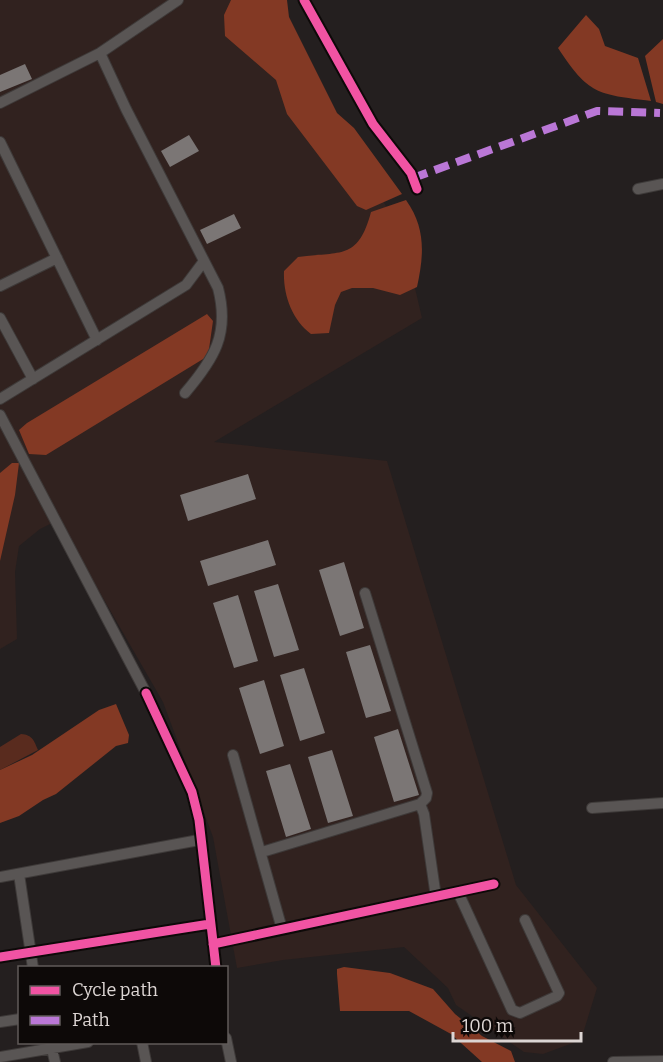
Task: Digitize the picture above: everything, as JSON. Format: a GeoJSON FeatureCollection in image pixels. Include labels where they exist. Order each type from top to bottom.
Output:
{"type":"FeatureCollection","features":[{"type":"Feature","properties":{"kind":"street"},"geometry":{"type":"LineString","coordinates":[[0,103],[100,54],[178,0]]}},
{"type":"Feature","properties":{"kind":"street"},"geometry":{"type":"LineString","coordinates":[[304,0],[373,124],[411,173],[417,189]]}},
{"type":"Feature","properties":{"kind":"street"},"geometry":{"type":"LineString","coordinates":[[100,54],[214,277],[221,299],[220,335],[211,362],[185,393]]}},
{"type":"Feature","properties":{"kind":"street"},"geometry":{"type":"LineString","coordinates":[[0,142],[97,340]]}},
{"type":"Feature","properties":{"kind":"street"},"geometry":{"type":"LineString","coordinates":[[638,189],[663,184]]}},
{"type":"Feature","properties":{"kind":"street"},"geometry":{"type":"LineString","coordinates":[[0,286],[57,258]]}},
{"type":"Feature","properties":{"kind":"street"},"geometry":{"type":"LineString","coordinates":[[0,399],[186,285],[204,261]]}},
{"type":"Feature","properties":{"kind":"street"},"geometry":{"type":"LineString","coordinates":[[0,318],[33,379]]}},
{"type":"Feature","properties":{"kind":"street"},"geometry":{"type":"LineString","coordinates":[[0,415],[146,693],[192,792],[199,820],[199,840],[216,966]]}},
{"type":"Feature","properties":{"kind":"street"},"geometry":{"type":"LineString","coordinates":[[262,852],[420,804],[426,798],[427,793],[365,593]]}},
{"type":"Feature","properties":{"kind":"street"},"geometry":{"type":"LineString","coordinates":[[233,755],[282,929]]}},
{"type":"Feature","properties":{"kind":"street"},"geometry":{"type":"LineString","coordinates":[[592,808],[663,803]]}},
{"type":"Feature","properties":{"kind":"street"},"geometry":{"type":"LineString","coordinates":[[420,804],[424,814],[436,897]]}},
{"type":"Feature","properties":{"kind":"street"},"geometry":{"type":"LineString","coordinates":[[0,878],[199,840]]}},
{"type":"Feature","properties":{"kind":"street"},"geometry":{"type":"LineString","coordinates":[[19,874],[33,966]]}},
{"type":"Feature","properties":{"kind":"street"},"geometry":{"type":"LineString","coordinates":[[213,944],[494,884]]}},
{"type":"Feature","properties":{"kind":"street"},"geometry":{"type":"LineString","coordinates":[[458,892],[512,1010],[520,1013],[559,993],[525,920]]}},
{"type":"Feature","properties":{"kind":"street"},"geometry":{"type":"LineString","coordinates":[[0,957],[210,924]]}},
{"type":"Feature","properties":{"kind":"street"},"geometry":{"type":"LineString","coordinates":[[0,1022],[18,1019]]}},
{"type":"Feature","properties":{"kind":"street"},"geometry":{"type":"LineString","coordinates":[[0,1058],[78,1044]]}},
{"type":"Feature","properties":{"kind":"street"},"geometry":{"type":"LineString","coordinates":[[142,1044],[146,1062]]}},
{"type":"Feature","properties":{"kind":"street"},"geometry":{"type":"LineString","coordinates":[[227,1044],[231,1062]]}},
{"type":"Feature","properties":{"kind":"street"},"geometry":{"type":"LineString","coordinates":[[52,1049],[55,1062]]}},
{"type":"Feature","properties":{"kind":"street"},"geometry":{"type":"LineString","coordinates":[[613,1062],[663,1061]]}},
{"type":"Feature","properties":{"kind":"shaded area"},"geometry":{"type":"Polygon","coordinates":[[[0,0],[264,0],[286,58],[401,228],[422,318],[214,442],[387,461],[516,885],[597,988],[581,1040],[543,1054],[524,1052],[456,1005],[448,988],[404,947],[283,960],[237,968],[213,837],[163,702],[58,520],[40,529],[19,546],[15,572],[17,639],[0,649],[0,0]]]}},
{"type":"Feature","properties":{"kind":"shaded area"},"geometry":{"type":"Polygon","coordinates":[[[231,0],[287,0],[289,17],[337,113],[354,128],[402,194],[366,210],[357,206],[287,114],[276,80],[225,36],[224,15],[231,0]]]}},
{"type":"Feature","properties":{"kind":"shaded area"},"geometry":{"type":"Polygon","coordinates":[[[586,15],[599,29],[605,46],[638,58],[651,101],[606,94],[587,84],[578,75],[558,48],[586,15]]]}},
{"type":"Feature","properties":{"kind":"shaded area"},"geometry":{"type":"Polygon","coordinates":[[[663,39],[663,104],[656,102],[645,56],[663,39]]]}},
{"type":"Feature","properties":{"kind":"shaded area"},"geometry":{"type":"Polygon","coordinates":[[[406,200],[413,210],[422,242],[417,287],[400,295],[373,288],[352,288],[341,292],[335,305],[329,333],[311,334],[299,322],[290,306],[285,289],[284,271],[298,257],[345,251],[360,239],[371,212],[406,200]]]}},
{"type":"Feature","properties":{"kind":"shaded area"},"geometry":{"type":"Polygon","coordinates":[[[207,314],[213,321],[208,356],[46,455],[29,454],[19,430],[27,423],[207,314]]]}},
{"type":"Feature","properties":{"kind":"shaded area"},"geometry":{"type":"Polygon","coordinates":[[[12,463],[19,463],[15,495],[0,561],[0,473],[12,463]]]}},
{"type":"Feature","properties":{"kind":"shaded area"},"geometry":{"type":"Polygon","coordinates":[[[116,704],[129,735],[128,743],[116,746],[56,794],[19,816],[0,823],[0,770],[32,755],[99,710],[116,704]]]}},
{"type":"Feature","properties":{"kind":"shaded area"},"geometry":{"type":"Polygon","coordinates":[[[21,734],[31,737],[38,750],[0,770],[0,747],[21,734]]]}},
{"type":"Feature","properties":{"kind":"shaded area"},"geometry":{"type":"Polygon","coordinates":[[[344,967],[390,973],[433,989],[455,1014],[482,1036],[511,1051],[515,1062],[482,1062],[451,1034],[409,1011],[340,1011],[337,969],[344,967]]]}},
{"type":"Feature","properties":{"kind":"building"},"geometry":{"type":"Polygon","coordinates":[[[25,64],[32,79],[0,92],[0,75],[25,64]]]}},
{"type":"Feature","properties":{"kind":"building"},"geometry":{"type":"Polygon","coordinates":[[[189,135],[199,151],[170,167],[161,151],[189,135]]]}},
{"type":"Feature","properties":{"kind":"building"},"geometry":{"type":"Polygon","coordinates":[[[234,214],[241,228],[207,244],[200,230],[234,214]]]}},
{"type":"Feature","properties":{"kind":"building"},"geometry":{"type":"Polygon","coordinates":[[[248,474],[256,499],[188,521],[180,495],[248,474]]]}},
{"type":"Feature","properties":{"kind":"building"},"geometry":{"type":"Polygon","coordinates":[[[268,540],[276,565],[208,586],[200,561],[268,540]]]}},
{"type":"Feature","properties":{"kind":"building"},"geometry":{"type":"Polygon","coordinates":[[[344,562],[364,628],[340,636],[319,570],[344,562]]]}},
{"type":"Feature","properties":{"kind":"building"},"geometry":{"type":"Polygon","coordinates":[[[278,584],[299,650],[274,657],[254,591],[278,584]]]}},
{"type":"Feature","properties":{"kind":"building"},"geometry":{"type":"Polygon","coordinates":[[[238,595],[258,661],[234,668],[213,603],[238,595]]]}},
{"type":"Feature","properties":{"kind":"building"},"geometry":{"type":"Polygon","coordinates":[[[370,645],[391,711],[366,718],[346,652],[370,645]]]}},
{"type":"Feature","properties":{"kind":"building"},"geometry":{"type":"Polygon","coordinates":[[[304,668],[325,733],[300,741],[280,675],[304,668]]]}},
{"type":"Feature","properties":{"kind":"building"},"geometry":{"type":"Polygon","coordinates":[[[264,680],[284,746],[260,754],[239,688],[264,680]]]}},
{"type":"Feature","properties":{"kind":"building"},"geometry":{"type":"Polygon","coordinates":[[[398,729],[419,795],[394,802],[374,737],[398,729]]]}},
{"type":"Feature","properties":{"kind":"building"},"geometry":{"type":"Polygon","coordinates":[[[332,750],[353,816],[328,823],[308,757],[332,750]]]}},
{"type":"Feature","properties":{"kind":"building"},"geometry":{"type":"Polygon","coordinates":[[[290,764],[311,829],[286,837],[266,771],[290,764]]]}},
{"type":"Feature","properties":{"kind":"marked path"},"geometry":{"type":"LineString","coordinates":[[413,178],[597,111],[660,113]]}},
{"type":"Feature","properties":{"kind":"cycle path"},"geometry":{"type":"LineString","coordinates":[[304,0],[373,124],[411,173],[417,189]]}},
{"type":"Feature","properties":{"kind":"cycle path"},"geometry":{"type":"LineString","coordinates":[[146,693],[192,792],[199,820],[216,966]]}},
{"type":"Feature","properties":{"kind":"cycle path"},"geometry":{"type":"LineString","coordinates":[[213,944],[494,884]]}},
{"type":"Feature","properties":{"kind":"cycle path"},"geometry":{"type":"LineString","coordinates":[[0,957],[210,924]]}}]}
